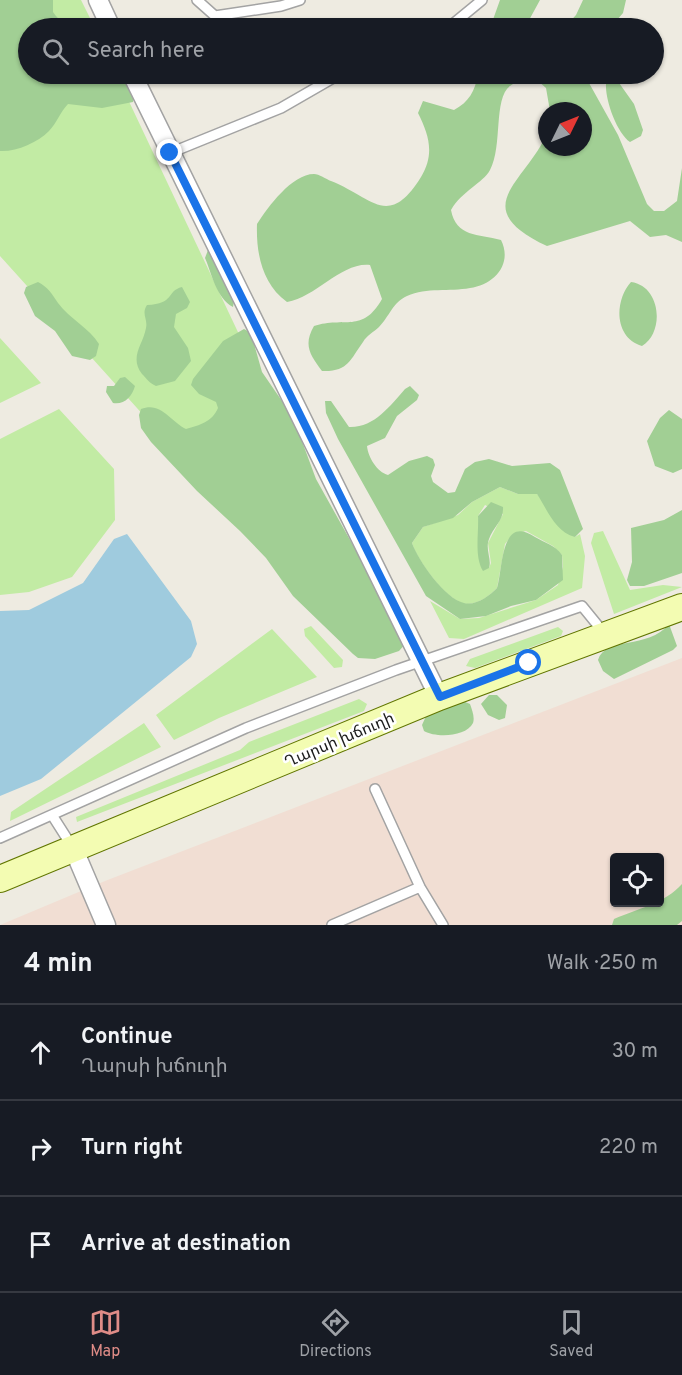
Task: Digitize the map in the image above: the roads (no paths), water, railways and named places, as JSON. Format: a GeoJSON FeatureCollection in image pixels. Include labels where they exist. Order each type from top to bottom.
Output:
{"type":"FeatureCollection","features":[{"type":"Feature","properties":{"kind":"main road","name":"Ղարսի խճուղի"},"geometry":{"type":"LineString","coordinates":[[0,879],[440,697],[682,607]]}},
{"type":"Feature","properties":{"kind":"street"},"geometry":{"type":"LineString","coordinates":[[98,0],[106,18]]}},
{"type":"Feature","properties":{"kind":"street"},"geometry":{"type":"LineString","coordinates":[[137,84],[440,697]]}},
{"type":"Feature","properties":{"kind":"street"},"geometry":{"type":"LineString","coordinates":[[74,850],[106,925]]}},
{"type":"Feature","properties":{"kind":"lane"},"geometry":{"type":"LineString","coordinates":[[197,0],[215,16],[281,6],[300,0]]}},
{"type":"Feature","properties":{"kind":"lane"},"geometry":{"type":"LineString","coordinates":[[460,18],[482,0]]}},
{"type":"Feature","properties":{"kind":"lane"},"geometry":{"type":"LineString","coordinates":[[170,153],[281,108],[323,84]]}},
{"type":"Feature","properties":{"kind":"lane"},"geometry":{"type":"LineString","coordinates":[[0,838],[246,728],[360,683],[582,606],[606,635]]}},
{"type":"Feature","properties":{"kind":"lane"},"geometry":{"type":"LineString","coordinates":[[375,789],[420,887],[443,925]]}},
{"type":"Feature","properties":{"kind":"lane"},"geometry":{"type":"LineString","coordinates":[[52,815],[74,850]]}},
{"type":"Feature","properties":{"kind":"lane"},"geometry":{"type":"LineString","coordinates":[[332,925],[420,887]]}},
{"type":"Feature","properties":{"kind":"water"},"geometry":{"type":"Polygon","coordinates":[[[127,534],[191,621],[197,644],[191,657],[41,779],[0,796],[0,611],[29,610],[83,583],[114,539],[127,534]]]}}]}
